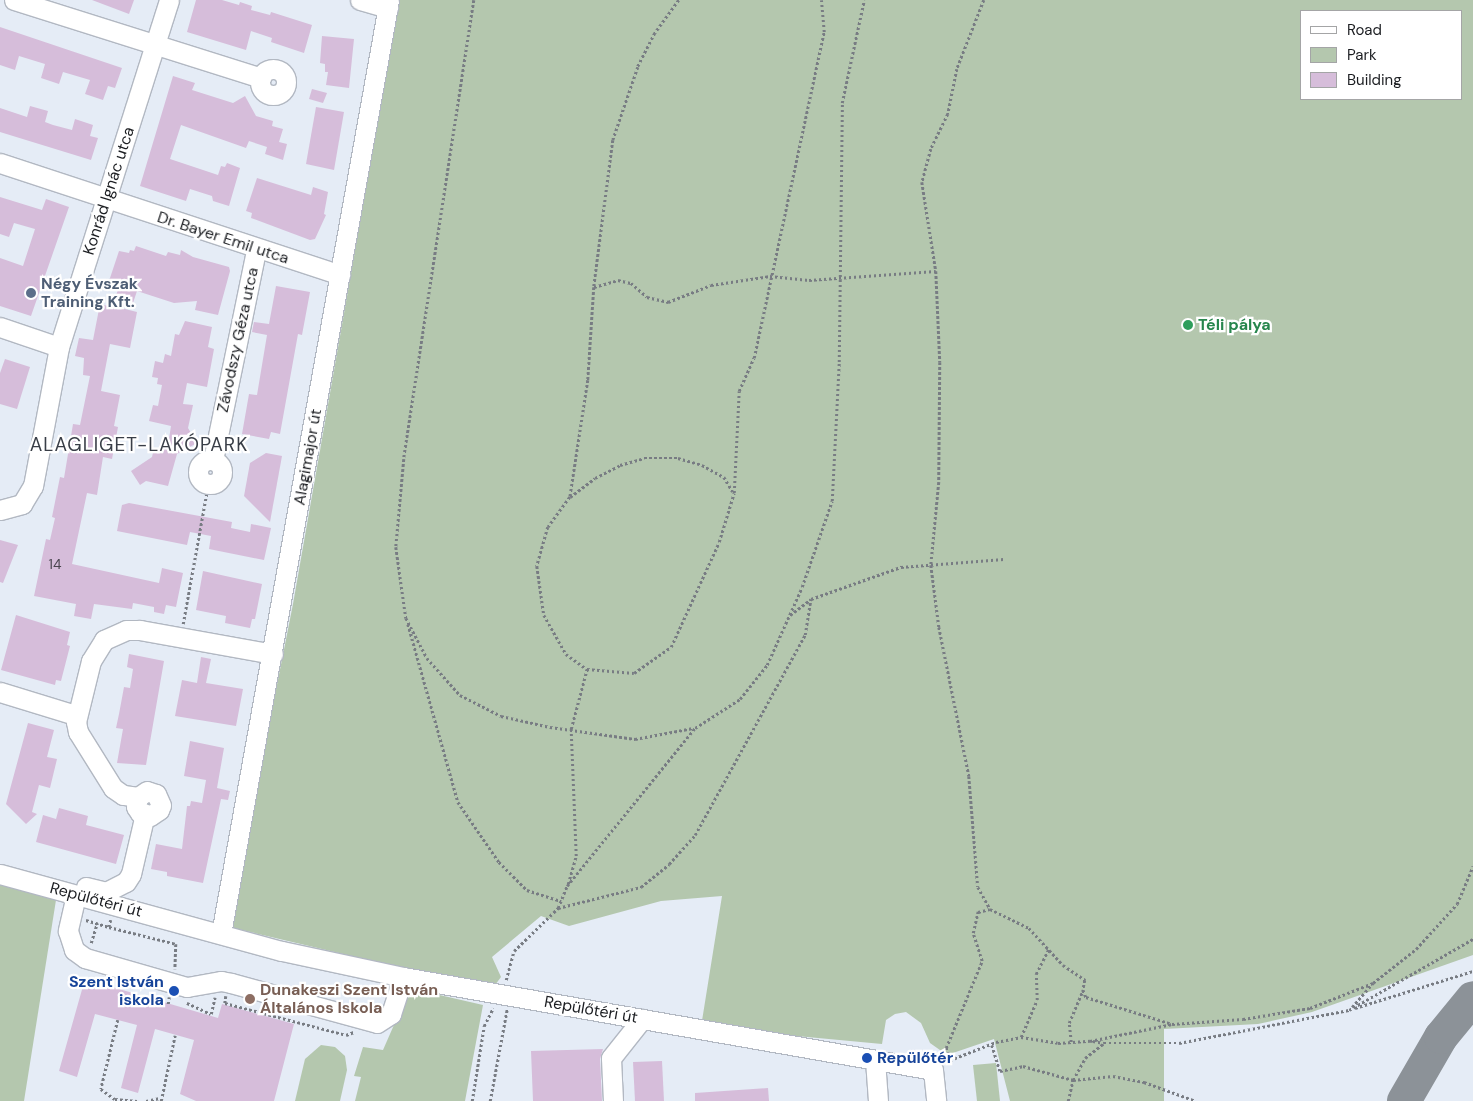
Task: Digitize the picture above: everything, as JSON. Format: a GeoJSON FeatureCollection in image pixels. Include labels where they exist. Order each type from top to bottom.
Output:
{"type":"FeatureCollection","features":[{"type":"Feature","properties":{"kind":"street"},"geometry":{"type":"LineString","coordinates":[[14,0],[154,46],[261,78]]}},
{"type":"Feature","properties":{"kind":"street","name":"Konrád Ignác utca"},"geometry":{"type":"LineString","coordinates":[[0,510],[22,504],[33,486],[59,347],[170,0]]}},
{"type":"Feature","properties":{"kind":"street"},"geometry":{"type":"LineString","coordinates":[[360,0],[388,4]]}},
{"type":"Feature","properties":{"kind":"street","name":"Alagimajor út"},"geometry":{"type":"LineString","coordinates":[[229,906],[388,4]]}},
{"type":"Feature","properties":{"kind":"street","name":"Dr. Bayer Emil utca"},"geometry":{"type":"LineString","coordinates":[[0,163],[256,250],[340,275]]}},
{"type":"Feature","properties":{"kind":"street","name":"Závodszy Géza utca"},"geometry":{"type":"LineString","coordinates":[[208,485],[199,478],[198,469],[201,463],[213,460],[256,250]]}},
{"type":"Feature","properties":{"kind":"street"},"geometry":{"type":"LineString","coordinates":[[0,327],[59,347]]}},
{"type":"Feature","properties":{"kind":"street"},"geometry":{"type":"LineString","coordinates":[[0,864],[106,892],[126,882],[130,874],[141,806],[113,788],[78,732],[75,715],[91,661],[104,640],[126,630],[273,654]]}},
{"type":"Feature","properties":{"kind":"street"},"geometry":{"type":"LineString","coordinates":[[0,692],[75,715]]}},
{"type":"Feature","properties":{"kind":"street","name":"Repülőtéri út"},"geometry":{"type":"LineString","coordinates":[[0,874],[222,934],[403,977],[505,990],[642,1019],[933,1070]]}},
{"type":"Feature","properties":{"kind":"street"},"geometry":{"type":"LineString","coordinates":[[76,895],[69,944],[85,958],[177,982],[197,987],[227,982],[353,1023],[377,1023],[385,1020],[393,1010],[403,977]]}},
{"type":"Feature","properties":{"kind":"street"},"geometry":{"type":"LineString","coordinates":[[191,926],[209,923],[229,906]]}},
{"type":"Feature","properties":{"kind":"street"},"geometry":{"type":"LineString","coordinates":[[222,934],[229,906]]}},
{"type":"Feature","properties":{"kind":"street"},"geometry":{"type":"LineString","coordinates":[[612,1101],[611,1058],[642,1019]]}},
{"type":"Feature","properties":{"kind":"street"},"geometry":{"type":"LineString","coordinates":[[875,1060],[878,1101]]}},
{"type":"Feature","properties":{"kind":"street"},"geometry":{"type":"LineString","coordinates":[[933,1070],[936,1101]]}},
{"type":"Feature","properties":{"kind":"path"},"geometry":{"type":"LineString","coordinates":[[474,0],[404,459],[396,547],[406,618],[458,802],[499,862],[527,890],[561,901]]}},
{"type":"Feature","properties":{"kind":"path"},"geometry":{"type":"LineString","coordinates":[[570,498],[588,380],[594,288],[613,140],[638,67],[656,33],[679,0]]}},
{"type":"Feature","properties":{"kind":"path"},"geometry":{"type":"LineString","coordinates":[[734,493],[724,477],[702,464],[678,458],[644,458],[620,465],[595,478],[570,498],[548,527],[536,566],[544,615],[566,654],[587,669],[634,673],[671,647],[719,542],[734,493],[740,391],[754,358],[770,276],[824,32],[821,0]]}},
{"type":"Feature","properties":{"kind":"path"},"geometry":{"type":"LineString","coordinates":[[567,886],[695,728],[740,699],[766,664],[789,616],[832,501],[842,103],[864,0]]}},
{"type":"Feature","properties":{"kind":"path"},"geometry":{"type":"LineString","coordinates":[[984,0],[957,69],[948,114],[931,149],[922,182],[936,271],[940,482],[931,565],[939,627],[969,776],[978,887],[990,909],[1029,928],[1063,965],[1085,980],[1083,990],[1069,1023],[1071,1042]]}},
{"type":"Feature","properties":{"kind":"path"},"geometry":{"type":"LineString","coordinates":[[594,288],[618,280],[631,283],[648,297],[668,302],[711,285],[770,276],[808,280],[839,276],[936,271]]}},
{"type":"Feature","properties":{"kind":"path"},"geometry":{"type":"LineString","coordinates":[[181,638],[208,485]]}},
{"type":"Feature","properties":{"kind":"path"},"geometry":{"type":"LineString","coordinates":[[789,616],[811,599],[901,568],[1004,559]]}},
{"type":"Feature","properties":{"kind":"path"},"geometry":{"type":"LineString","coordinates":[[558,908],[640,886],[669,864],[695,835],[805,635],[811,599]]}},
{"type":"Feature","properties":{"kind":"path"},"geometry":{"type":"LineString","coordinates":[[406,618],[427,658],[460,695],[501,716],[635,739],[695,728]]}},
{"type":"Feature","properties":{"kind":"path"},"geometry":{"type":"LineString","coordinates":[[490,1101],[505,990],[514,950],[558,908],[576,856],[571,729],[587,669]]}},
{"type":"Feature","properties":{"kind":"path"},"geometry":{"type":"LineString","coordinates":[[1349,1010],[1373,983],[1416,949],[1457,904],[1473,866]]}},
{"type":"Feature","properties":{"kind":"path"},"geometry":{"type":"LineString","coordinates":[[109,927],[115,905]]}},
{"type":"Feature","properties":{"kind":"path"},"geometry":{"type":"LineString","coordinates":[[950,1059],[946,1048],[982,961],[973,933],[978,912],[990,909]]}},
{"type":"Feature","properties":{"kind":"path"},"geometry":{"type":"LineString","coordinates":[[72,915],[109,927],[176,944],[177,982],[168,1004]]}},
{"type":"Feature","properties":{"kind":"path"},"geometry":{"type":"LineString","coordinates":[[1349,1010],[1473,939]]}},
{"type":"Feature","properties":{"kind":"path"},"geometry":{"type":"LineString","coordinates":[[1021,1037],[1037,1000],[1036,974],[1048,949]]}},
{"type":"Feature","properties":{"kind":"path"},"geometry":{"type":"LineString","coordinates":[[933,1070],[950,1059],[1021,1037],[1071,1042],[1179,1043],[1349,1010],[1473,971]]}},
{"type":"Feature","properties":{"kind":"path"},"geometry":{"type":"LineString","coordinates":[[1090,1041],[1172,1024],[1243,1020],[1310,1008],[1373,983]]}},
{"type":"Feature","properties":{"kind":"path"},"geometry":{"type":"LineString","coordinates":[[472,1101],[484,1026],[505,990]]}},
{"type":"Feature","properties":{"kind":"path"},"geometry":{"type":"LineString","coordinates":[[1083,990],[1086,997],[1114,1008],[1172,1024]]}},
{"type":"Feature","properties":{"kind":"path"},"geometry":{"type":"LineString","coordinates":[[118,1020],[101,1089],[115,1099],[140,1101]]}},
{"type":"Feature","properties":{"kind":"path"},"geometry":{"type":"LineString","coordinates":[[146,1101],[160,1100],[175,1035]]}},
{"type":"Feature","properties":{"kind":"path"},"geometry":{"type":"LineString","coordinates":[[1068,1101],[1073,1080],[1085,1058],[1104,1042]]}},
{"type":"Feature","properties":{"kind":"path"},"geometry":{"type":"LineString","coordinates":[[992,1045],[1000,1071],[1022,1066],[1073,1080],[1113,1076],[1136,1080],[1196,1101]]}},
{"type":"Feature","properties":{"kind":"green space"},"geometry":{"type":"Polygon","coordinates":[[[399,0],[1473,0],[1473,955],[1312,1012],[1258,1024],[1164,1029],[1164,1101],[1010,1101],[994,1039],[947,1055],[930,1043],[921,1023],[906,1012],[895,1014],[886,1020],[882,1044],[701,1027],[722,896],[661,901],[569,926],[541,916],[492,957],[501,977],[492,989],[229,927],[293,604],[399,0]]]}},
{"type":"Feature","properties":{"kind":"green space"},"geometry":{"type":"Polygon","coordinates":[[[0,885],[56,900],[24,1101],[0,1101],[0,885]]]}},
{"type":"Feature","properties":{"kind":"green space"},"geometry":{"type":"Polygon","coordinates":[[[422,991],[483,1005],[465,1101],[355,1101],[361,1077],[354,1076],[363,1047],[383,1050],[404,1002],[412,994],[422,991]]]}},
{"type":"Feature","properties":{"kind":"green space"},"geometry":{"type":"Polygon","coordinates":[[[321,1045],[335,1047],[345,1056],[347,1070],[340,1101],[295,1101],[305,1059],[321,1045]]]}},
{"type":"Feature","properties":{"kind":"green space"},"geometry":{"type":"Polygon","coordinates":[[[996,1063],[1000,1101],[977,1101],[973,1065],[996,1063]]]}},
{"type":"Feature","properties":{"kind":"building"},"geometry":{"type":"Polygon","coordinates":[[[92,0],[134,0],[129,14],[92,0]]]}},
{"type":"Feature","properties":{"kind":"building"},"geometry":{"type":"Polygon","coordinates":[[[196,0],[222,0],[239,5],[240,2],[252,6],[251,10],[270,15],[271,12],[312,25],[304,53],[271,42],[272,38],[251,31],[246,50],[187,32],[196,0]]]}},
{"type":"Feature","properties":{"kind":"building"},"geometry":{"type":"Polygon","coordinates":[[[0,27],[122,68],[115,88],[108,86],[103,100],[85,94],[90,80],[63,72],[59,84],[41,78],[45,64],[19,56],[15,70],[0,65],[0,27]]]}},
{"type":"Feature","properties":{"kind":"building"},"geometry":{"type":"Polygon","coordinates":[[[322,36],[354,39],[349,88],[326,85],[328,72],[325,72],[325,64],[320,63],[322,36]]]}},
{"type":"Feature","properties":{"kind":"building"},"geometry":{"type":"Polygon","coordinates":[[[173,76],[195,83],[192,90],[233,103],[245,96],[256,116],[273,121],[272,126],[283,129],[279,142],[287,144],[283,160],[265,154],[267,147],[249,141],[246,148],[181,125],[170,159],[218,175],[221,166],[225,167],[227,163],[240,168],[229,206],[213,201],[212,196],[190,189],[186,201],[140,186],[173,76]]]}},
{"type":"Feature","properties":{"kind":"building"},"geometry":{"type":"Polygon","coordinates":[[[312,89],[327,93],[323,103],[309,99],[312,89]]]}},
{"type":"Feature","properties":{"kind":"building"},"geometry":{"type":"Polygon","coordinates":[[[30,106],[48,111],[45,122],[53,125],[72,130],[75,119],[93,125],[90,136],[98,138],[91,160],[0,132],[0,108],[27,117],[30,106]]]}},
{"type":"Feature","properties":{"kind":"building"},"geometry":{"type":"Polygon","coordinates":[[[316,107],[344,112],[334,170],[306,164],[316,107]]]}},
{"type":"Feature","properties":{"kind":"building"},"geometry":{"type":"Polygon","coordinates":[[[257,178],[311,195],[313,187],[328,192],[324,214],[326,215],[315,239],[310,240],[251,218],[252,213],[246,211],[257,178]]]}},
{"type":"Feature","properties":{"kind":"building"},"geometry":{"type":"Polygon","coordinates":[[[0,197],[42,210],[46,199],[69,207],[31,316],[0,306],[0,258],[23,266],[35,229],[14,223],[9,237],[0,234],[0,197]]]}},
{"type":"Feature","properties":{"kind":"building"},"geometry":{"type":"Polygon","coordinates":[[[136,246],[166,256],[168,252],[180,255],[181,250],[193,257],[229,267],[230,271],[218,315],[195,310],[197,301],[174,303],[137,291],[132,306],[117,307],[137,312],[130,348],[110,344],[101,391],[120,395],[114,426],[118,427],[112,459],[103,457],[97,495],[87,493],[72,564],[159,583],[162,568],[183,573],[176,607],[166,605],[164,614],[154,612],[154,607],[133,603],[132,609],[94,604],[91,619],[74,616],[76,604],[34,596],[46,539],[50,540],[55,518],[52,517],[60,477],[64,478],[73,424],[80,425],[90,376],[83,375],[84,358],[75,356],[79,338],[93,340],[100,304],[112,307],[120,284],[109,281],[119,251],[129,253],[130,250],[134,251],[136,246]]]}},
{"type":"Feature","properties":{"kind":"building"},"geometry":{"type":"Polygon","coordinates":[[[276,286],[310,292],[302,335],[298,334],[280,434],[271,432],[269,439],[242,434],[249,394],[257,395],[267,335],[252,332],[254,322],[269,324],[276,286]]]}},
{"type":"Feature","properties":{"kind":"building"},"geometry":{"type":"Polygon","coordinates":[[[185,321],[212,327],[208,347],[214,349],[207,387],[187,383],[183,404],[193,405],[188,428],[197,443],[177,454],[168,486],[146,481],[140,485],[131,471],[152,457],[154,448],[159,449],[160,443],[168,445],[171,426],[149,421],[153,405],[158,406],[162,385],[157,384],[158,378],[152,377],[155,361],[163,363],[165,354],[171,356],[175,334],[179,335],[185,321]]]}},
{"type":"Feature","properties":{"kind":"building"},"geometry":{"type":"Polygon","coordinates":[[[5,359],[30,367],[17,409],[0,404],[0,373],[5,359]]]}},
{"type":"Feature","properties":{"kind":"building"},"geometry":{"type":"Polygon","coordinates":[[[266,453],[282,456],[270,522],[244,496],[250,463],[266,453]]]}},
{"type":"Feature","properties":{"kind":"building"},"geometry":{"type":"Polygon","coordinates":[[[129,503],[232,522],[231,528],[250,532],[251,524],[271,528],[264,560],[209,549],[211,536],[190,532],[187,545],[117,531],[122,505],[129,503]]]}},
{"type":"Feature","properties":{"kind":"building"},"geometry":{"type":"Polygon","coordinates":[[[0,540],[18,545],[3,583],[0,582],[0,540]]]}},
{"type":"Feature","properties":{"kind":"building"},"geometry":{"type":"Polygon","coordinates":[[[203,571],[262,584],[255,619],[252,619],[250,628],[225,623],[226,616],[196,610],[203,571]]]}},
{"type":"Feature","properties":{"kind":"building"},"geometry":{"type":"Polygon","coordinates":[[[16,615],[70,632],[67,645],[70,646],[61,681],[56,680],[55,685],[1,670],[16,615]]]}},
{"type":"Feature","properties":{"kind":"building"},"geometry":{"type":"Polygon","coordinates":[[[129,654],[164,661],[146,765],[117,763],[123,729],[116,728],[124,687],[130,688],[133,669],[127,667],[129,654]]]}},
{"type":"Feature","properties":{"kind":"building"},"geometry":{"type":"Polygon","coordinates":[[[201,657],[211,659],[206,683],[243,689],[236,726],[175,716],[182,680],[197,683],[201,657]]]}},
{"type":"Feature","properties":{"kind":"building"},"geometry":{"type":"Polygon","coordinates":[[[28,723],[54,730],[47,757],[57,759],[50,788],[39,785],[32,812],[37,814],[26,824],[6,804],[28,723]]]}},
{"type":"Feature","properties":{"kind":"building"},"geometry":{"type":"Polygon","coordinates":[[[190,741],[224,748],[217,788],[230,791],[228,800],[221,799],[203,883],[167,876],[167,872],[151,869],[156,844],[182,849],[187,806],[190,806],[191,801],[202,803],[206,780],[184,776],[190,741]]]}},
{"type":"Feature","properties":{"kind":"building"},"geometry":{"type":"Polygon","coordinates":[[[59,808],[88,816],[86,825],[124,835],[116,864],[36,842],[43,815],[56,819],[59,808]]]}},
{"type":"Feature","properties":{"kind":"building"},"geometry":{"type":"Polygon","coordinates":[[[85,979],[218,1018],[222,1004],[294,1024],[274,1101],[196,1101],[180,1094],[194,1040],[155,1029],[138,1093],[121,1088],[137,1025],[95,1014],[77,1077],[59,1071],[85,979]]]}},
{"type":"Feature","properties":{"kind":"building"},"geometry":{"type":"Polygon","coordinates":[[[603,1049],[600,1059],[602,1101],[533,1101],[531,1051],[603,1049]]]}},
{"type":"Feature","properties":{"kind":"building"},"geometry":{"type":"Polygon","coordinates":[[[662,1061],[664,1101],[635,1101],[633,1062],[662,1061]]]}},
{"type":"Feature","properties":{"kind":"building"},"geometry":{"type":"Polygon","coordinates":[[[768,1088],[769,1101],[695,1101],[695,1093],[768,1088]]]}},
{"type":"Feature","properties":{"kind":"taxiway"},"geometry":{"type":"LineString","coordinates":[[1404,1101],[1441,1037],[1473,998]]}},
{"type":"Feature","properties":{"kind":"place","name":"Négy Évszak Training Kft."},"geometry":{"type":"Point","coordinates":[31,293]}},
{"type":"Feature","properties":{"kind":"place","name":"Téli pálya"},"geometry":{"type":"Point","coordinates":[1188,325]}},
{"type":"Feature","properties":{"kind":"place","name":"Szent István iskola"},"geometry":{"type":"Point","coordinates":[174,991]}},
{"type":"Feature","properties":{"kind":"place","name":"Dunakeszi Szent István Általános Iskola"},"geometry":{"type":"Point","coordinates":[250,999]}},
{"type":"Feature","properties":{"kind":"place","name":"Repülőtér"},"geometry":{"type":"Point","coordinates":[867,1058]}},
{"type":"Feature","properties":{"kind":"district","name":"ALAGLIGET-LAKÓPARK"},"geometry":{"type":"Point","coordinates":[139,445]}}]}
